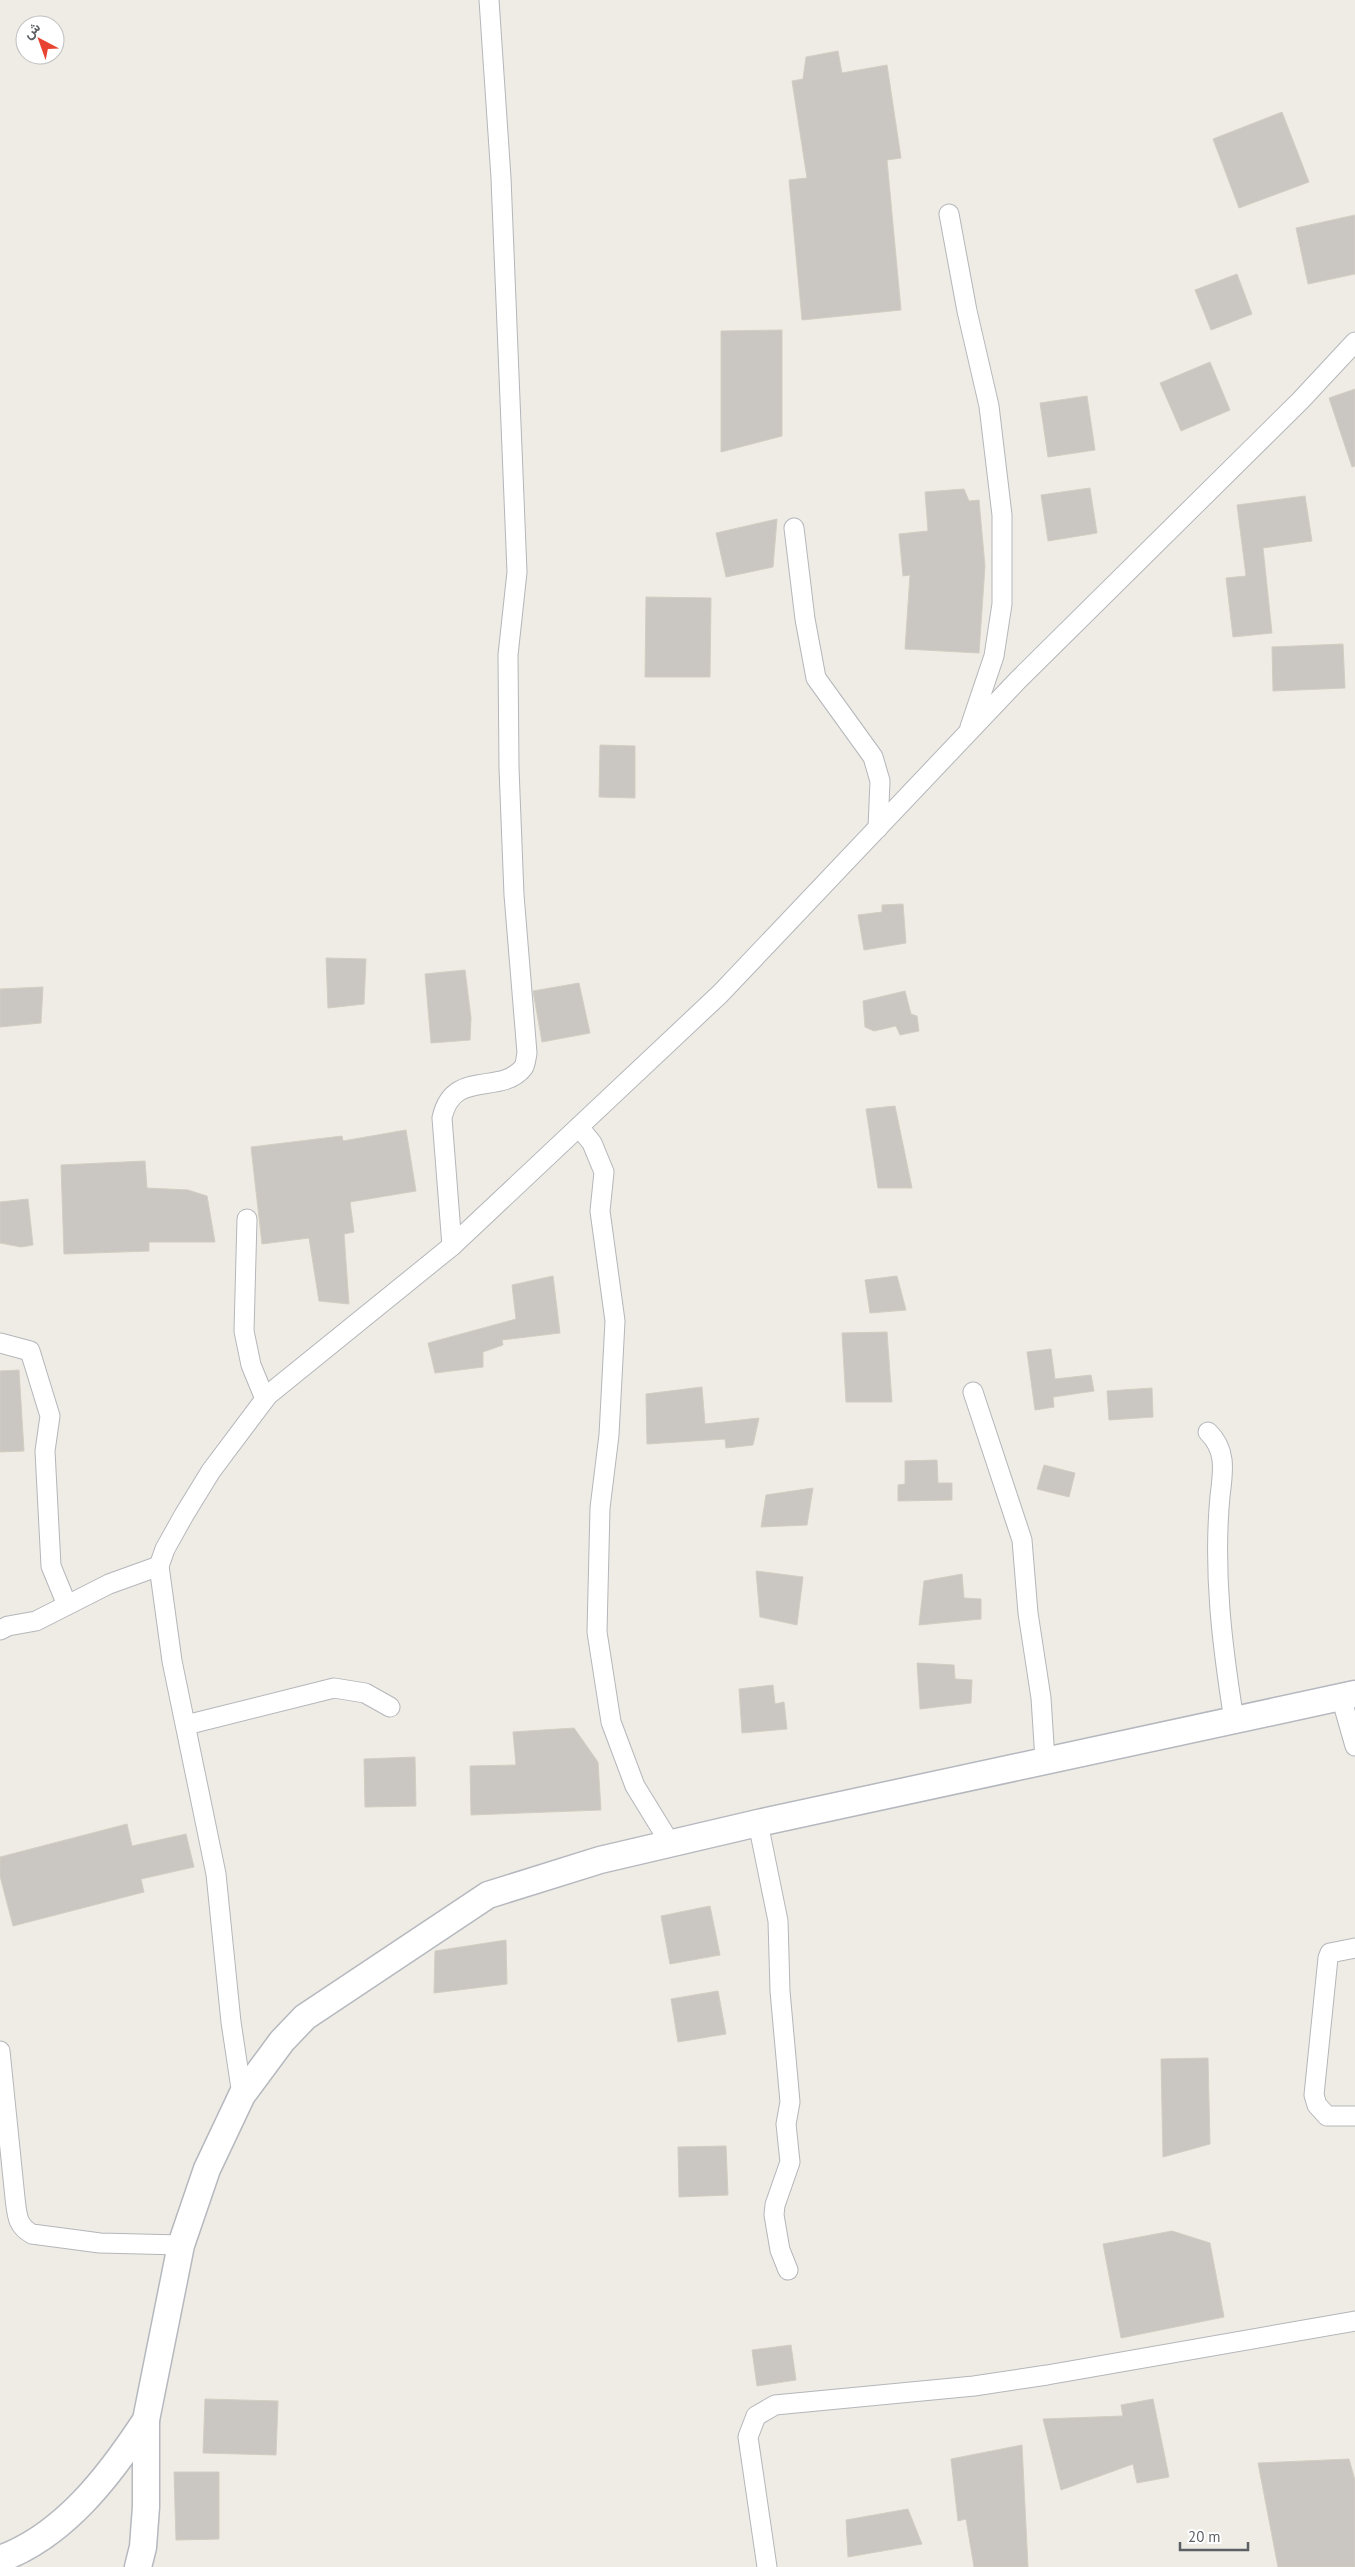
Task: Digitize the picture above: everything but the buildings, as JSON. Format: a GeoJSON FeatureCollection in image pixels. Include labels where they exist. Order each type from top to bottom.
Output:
{"type":"FeatureCollection","features":[{"type":"Feature","properties":{"kind":"street"},"geometry":{"type":"LineString","coordinates":[[452,1246],[442,1118],[445,1103],[456,1091],[511,1077],[524,1067],[527,1052],[514,895],[509,768],[508,655],[517,572],[500,178],[489,0]]}},
{"type":"Feature","properties":{"kind":"street"},"geometry":{"type":"LineString","coordinates":[[948,214],[988,406],[1002,515],[1002,604],[995,648],[968,733]]}},
{"type":"Feature","properties":{"kind":"street"},"geometry":{"type":"LineString","coordinates":[[242,2096],[231,2022],[216,1874],[172,1661],[159,1566],[165,1548],[211,1471],[265,1399],[452,1246],[720,994],[968,733],[1151,547],[1301,400],[1355,342]]}},
{"type":"Feature","properties":{"kind":"street"},"geometry":{"type":"LineString","coordinates":[[794,528],[805,619],[816,678],[873,757],[880,781],[878,828]]}},
{"type":"Feature","properties":{"kind":"street"},"geometry":{"type":"LineString","coordinates":[[579,1127],[592,1143],[604,1172],[600,1211],[615,1321],[609,1436],[600,1508],[597,1632],[611,1722],[635,1786],[670,1843]]}},
{"type":"Feature","properties":{"kind":"street"},"geometry":{"type":"LineString","coordinates":[[247,1219],[244,1331],[251,1365],[265,1399]]}},
{"type":"Feature","properties":{"kind":"street"},"geometry":{"type":"LineString","coordinates":[[0,1343],[30,1351],[50,1416],[45,1452],[51,1566],[67,1606]]}},
{"type":"Feature","properties":{"kind":"street"},"geometry":{"type":"LineString","coordinates":[[973,1392],[1022,1540],[1028,1613],[1041,1698],[1045,1760]]}},
{"type":"Feature","properties":{"kind":"street"},"geometry":{"type":"LineString","coordinates":[[1208,1432],[1221,1448],[1223,1463],[1218,1520],[1217,1583],[1219,1620],[1234,1720]]}},
{"type":"Feature","properties":{"kind":"street"},"geometry":{"type":"LineString","coordinates":[[0,1630],[8,1626],[36,1621],[109,1584],[159,1566]]}},
{"type":"Feature","properties":{"kind":"street"},"geometry":{"type":"LineString","coordinates":[[186,1725],[334,1688],[365,1693],[390,1707]]}},
{"type":"Feature","properties":{"kind":"street"},"geometry":{"type":"LineString","coordinates":[[138,2567],[143,2547],[146,2507],[146,2420],[181,2245],[207,2169],[242,2096],[282,2041],[305,2017],[488,1894],[600,1860],[758,1823],[1348,1695],[1355,1746]]}},
{"type":"Feature","properties":{"kind":"street"},"geometry":{"type":"LineString","coordinates":[[758,1823],[778,1921],[780,1991],[790,2102],[786,2124],[790,2162],[775,2205],[774,2215],[780,2250],[788,2270]]}},
{"type":"Feature","properties":{"kind":"street"},"geometry":{"type":"LineString","coordinates":[[1355,1948],[1330,1953],[1328,1958],[1314,2095],[1317,2106],[1327,2116],[1355,2116]]}},
{"type":"Feature","properties":{"kind":"street"},"geometry":{"type":"LineString","coordinates":[[0,2051],[15,2198],[18,2221],[23,2229],[32,2234],[100,2243],[181,2245]]}},
{"type":"Feature","properties":{"kind":"street"},"geometry":{"type":"LineString","coordinates":[[767,2567],[748,2437],[750,2426],[756,2416],[770,2407],[1020,2380],[1355,2320]]}},
{"type":"Feature","properties":{"kind":"street"},"geometry":{"type":"LineString","coordinates":[[0,2559],[29,2545],[57,2525],[84,2500],[117,2463],[146,2420]]}}]}
